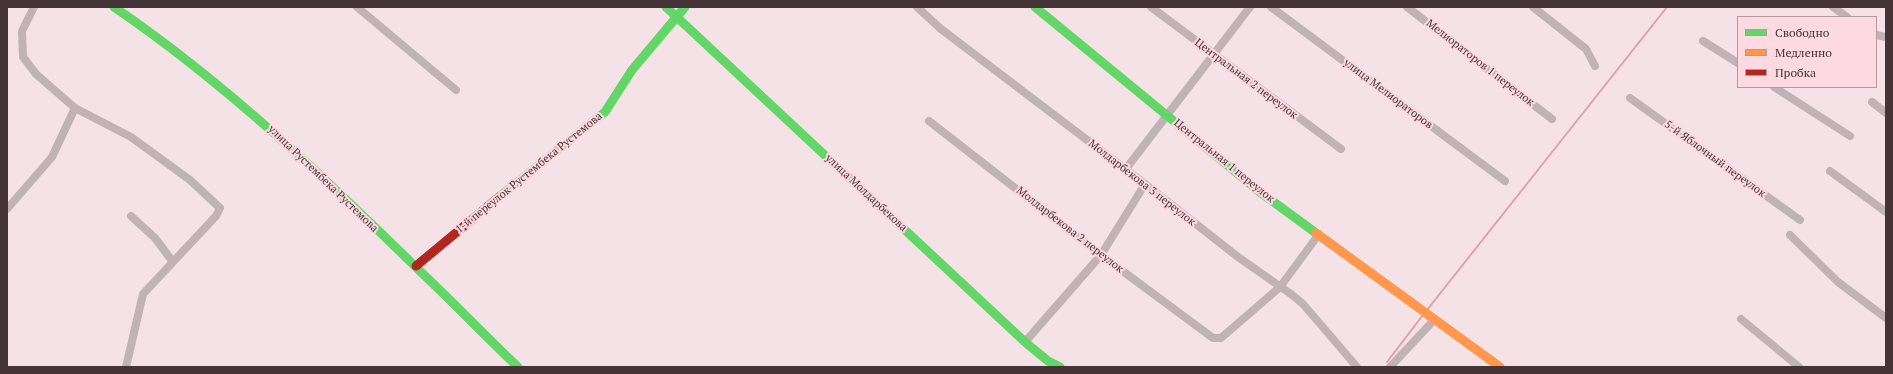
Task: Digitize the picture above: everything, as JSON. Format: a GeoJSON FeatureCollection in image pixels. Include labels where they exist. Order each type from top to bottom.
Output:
{"type":"FeatureCollection","features":[{"type":"Feature","properties":{"kind":"street"},"geometry":{"type":"LineString","coordinates":[[34,7],[22,31],[24,57],[36,74],[75,108],[131,138],[190,180],[220,208],[216,216],[143,294],[126,367]]}},
{"type":"Feature","properties":{"kind":"street","name":"улица Рустембека Рустемова"},"geometry":{"type":"LineString","coordinates":[[114,7],[143,26],[217,82],[281,138],[416,266],[518,367]]}},
{"type":"Feature","properties":{"kind":"street"},"geometry":{"type":"LineString","coordinates":[[357,7],[456,90]]}},
{"type":"Feature","properties":{"kind":"street","name":"улица Молдарбекова"},"geometry":{"type":"LineString","coordinates":[[666,7],[677,15],[1025,342],[1048,361],[1060,367]]}},
{"type":"Feature","properties":{"kind":"street","name":"1-й переулок Рустембека Рустемова"},"geometry":{"type":"LineString","coordinates":[[416,266],[527,173],[604,112],[632,70],[685,7]]}},
{"type":"Feature","properties":{"kind":"street","name":"Молдарбекова 3 переулок"},"geometry":{"type":"LineString","coordinates":[[916,7],[941,29],[1303,304],[1357,367]]}},
{"type":"Feature","properties":{"kind":"street","name":"Центральная 1 переулок"},"geometry":{"type":"LineString","coordinates":[[1035,7],[1168,114],[1260,192],[1500,367]]}},
{"type":"Feature","properties":{"kind":"street","name":"Центральная 2 переулок"},"geometry":{"type":"LineString","coordinates":[[1152,7],[1212,54],[1342,149]]}},
{"type":"Feature","properties":{"kind":"street"},"geometry":{"type":"LineString","coordinates":[[1125,170],[1212,54],[1250,7]]}},
{"type":"Feature","properties":{"kind":"street","name":"улица Мелиораторов"},"geometry":{"type":"LineString","coordinates":[[1271,7],[1505,181]]}},
{"type":"Feature","properties":{"kind":"street","name":"Мелиораторов 1 переулок"},"geometry":{"type":"LineString","coordinates":[[1407,7],[1552,120]]}},
{"type":"Feature","properties":{"kind":"street"},"geometry":{"type":"LineString","coordinates":[[1532,7],[1586,49],[1595,66]]}},
{"type":"Feature","properties":{"kind":"street"},"geometry":{"type":"LineString","coordinates":[[1834,7],[1846,16]]}},
{"type":"Feature","properties":{"kind":"street"},"geometry":{"type":"LineString","coordinates":[[1703,41],[1737,62]]}},
{"type":"Feature","properties":{"kind":"street"},"geometry":{"type":"LineString","coordinates":[[1776,88],[1850,136]]}},
{"type":"Feature","properties":{"kind":"street","name":"5-й Яблочный переулок"},"geometry":{"type":"LineString","coordinates":[[1630,98],[1800,220]]}},
{"type":"Feature","properties":{"kind":"street"},"geometry":{"type":"LineString","coordinates":[[1872,102],[1886,113]]}},
{"type":"Feature","properties":{"kind":"street"},"geometry":{"type":"LineString","coordinates":[[7,208],[52,157],[75,108]]}},
{"type":"Feature","properties":{"kind":"street","name":"Молдарбекова 2 переулок"},"geometry":{"type":"LineString","coordinates":[[929,121],[1101,255],[1213,338],[1221,338],[1280,287]]}},
{"type":"Feature","properties":{"kind":"street"},"geometry":{"type":"LineString","coordinates":[[1830,171],[1886,212]]}},
{"type":"Feature","properties":{"kind":"street"},"geometry":{"type":"LineString","coordinates":[[1025,342],[1101,255],[1146,184]]}},
{"type":"Feature","properties":{"kind":"street"},"geometry":{"type":"LineString","coordinates":[[131,216],[155,238],[173,262]]}},
{"type":"Feature","properties":{"kind":"street"},"geometry":{"type":"LineString","coordinates":[[1280,287],[1319,234]]}},
{"type":"Feature","properties":{"kind":"street"},"geometry":{"type":"LineString","coordinates":[[1790,235],[1838,282],[1886,318]]}},
{"type":"Feature","properties":{"kind":"street"},"geometry":{"type":"LineString","coordinates":[[1390,367],[1435,319]]}},
{"type":"Feature","properties":{"kind":"street"},"geometry":{"type":"LineString","coordinates":[[1741,319],[1799,367]]}},
{"type":"Feature","properties":{"kind":"waterway"},"geometry":{"type":"LineString","coordinates":[[1427,310],[1667,7]]}},
{"type":"Feature","properties":{"kind":"waterway"},"geometry":{"type":"LineString","coordinates":[[1387,362],[1423,315]]}},
{"type":"Feature","properties":{"kind":"traffic: fast"},"geometry":{"type":"LineString","coordinates":[[114,7],[196,68],[274,133],[435,285],[518,367]]}},
{"type":"Feature","properties":{"kind":"traffic: fast"},"geometry":{"type":"LineString","coordinates":[[666,7],[1025,342],[1048,361],[1060,367]]}},
{"type":"Feature","properties":{"kind":"traffic: fast"},"geometry":{"type":"LineString","coordinates":[[499,197],[605,112],[632,70],[685,7]]}},
{"type":"Feature","properties":{"kind":"traffic: fast"},"geometry":{"type":"LineString","coordinates":[[1035,7],[1260,192],[1316,233]]}},
{"type":"Feature","properties":{"kind":"traffic: slow"},"geometry":{"type":"LineString","coordinates":[[1316,233],[1500,367]]}},
{"type":"Feature","properties":{"kind":"traffic: jam"},"geometry":{"type":"LineString","coordinates":[[416,266],[499,197]]}}]}
